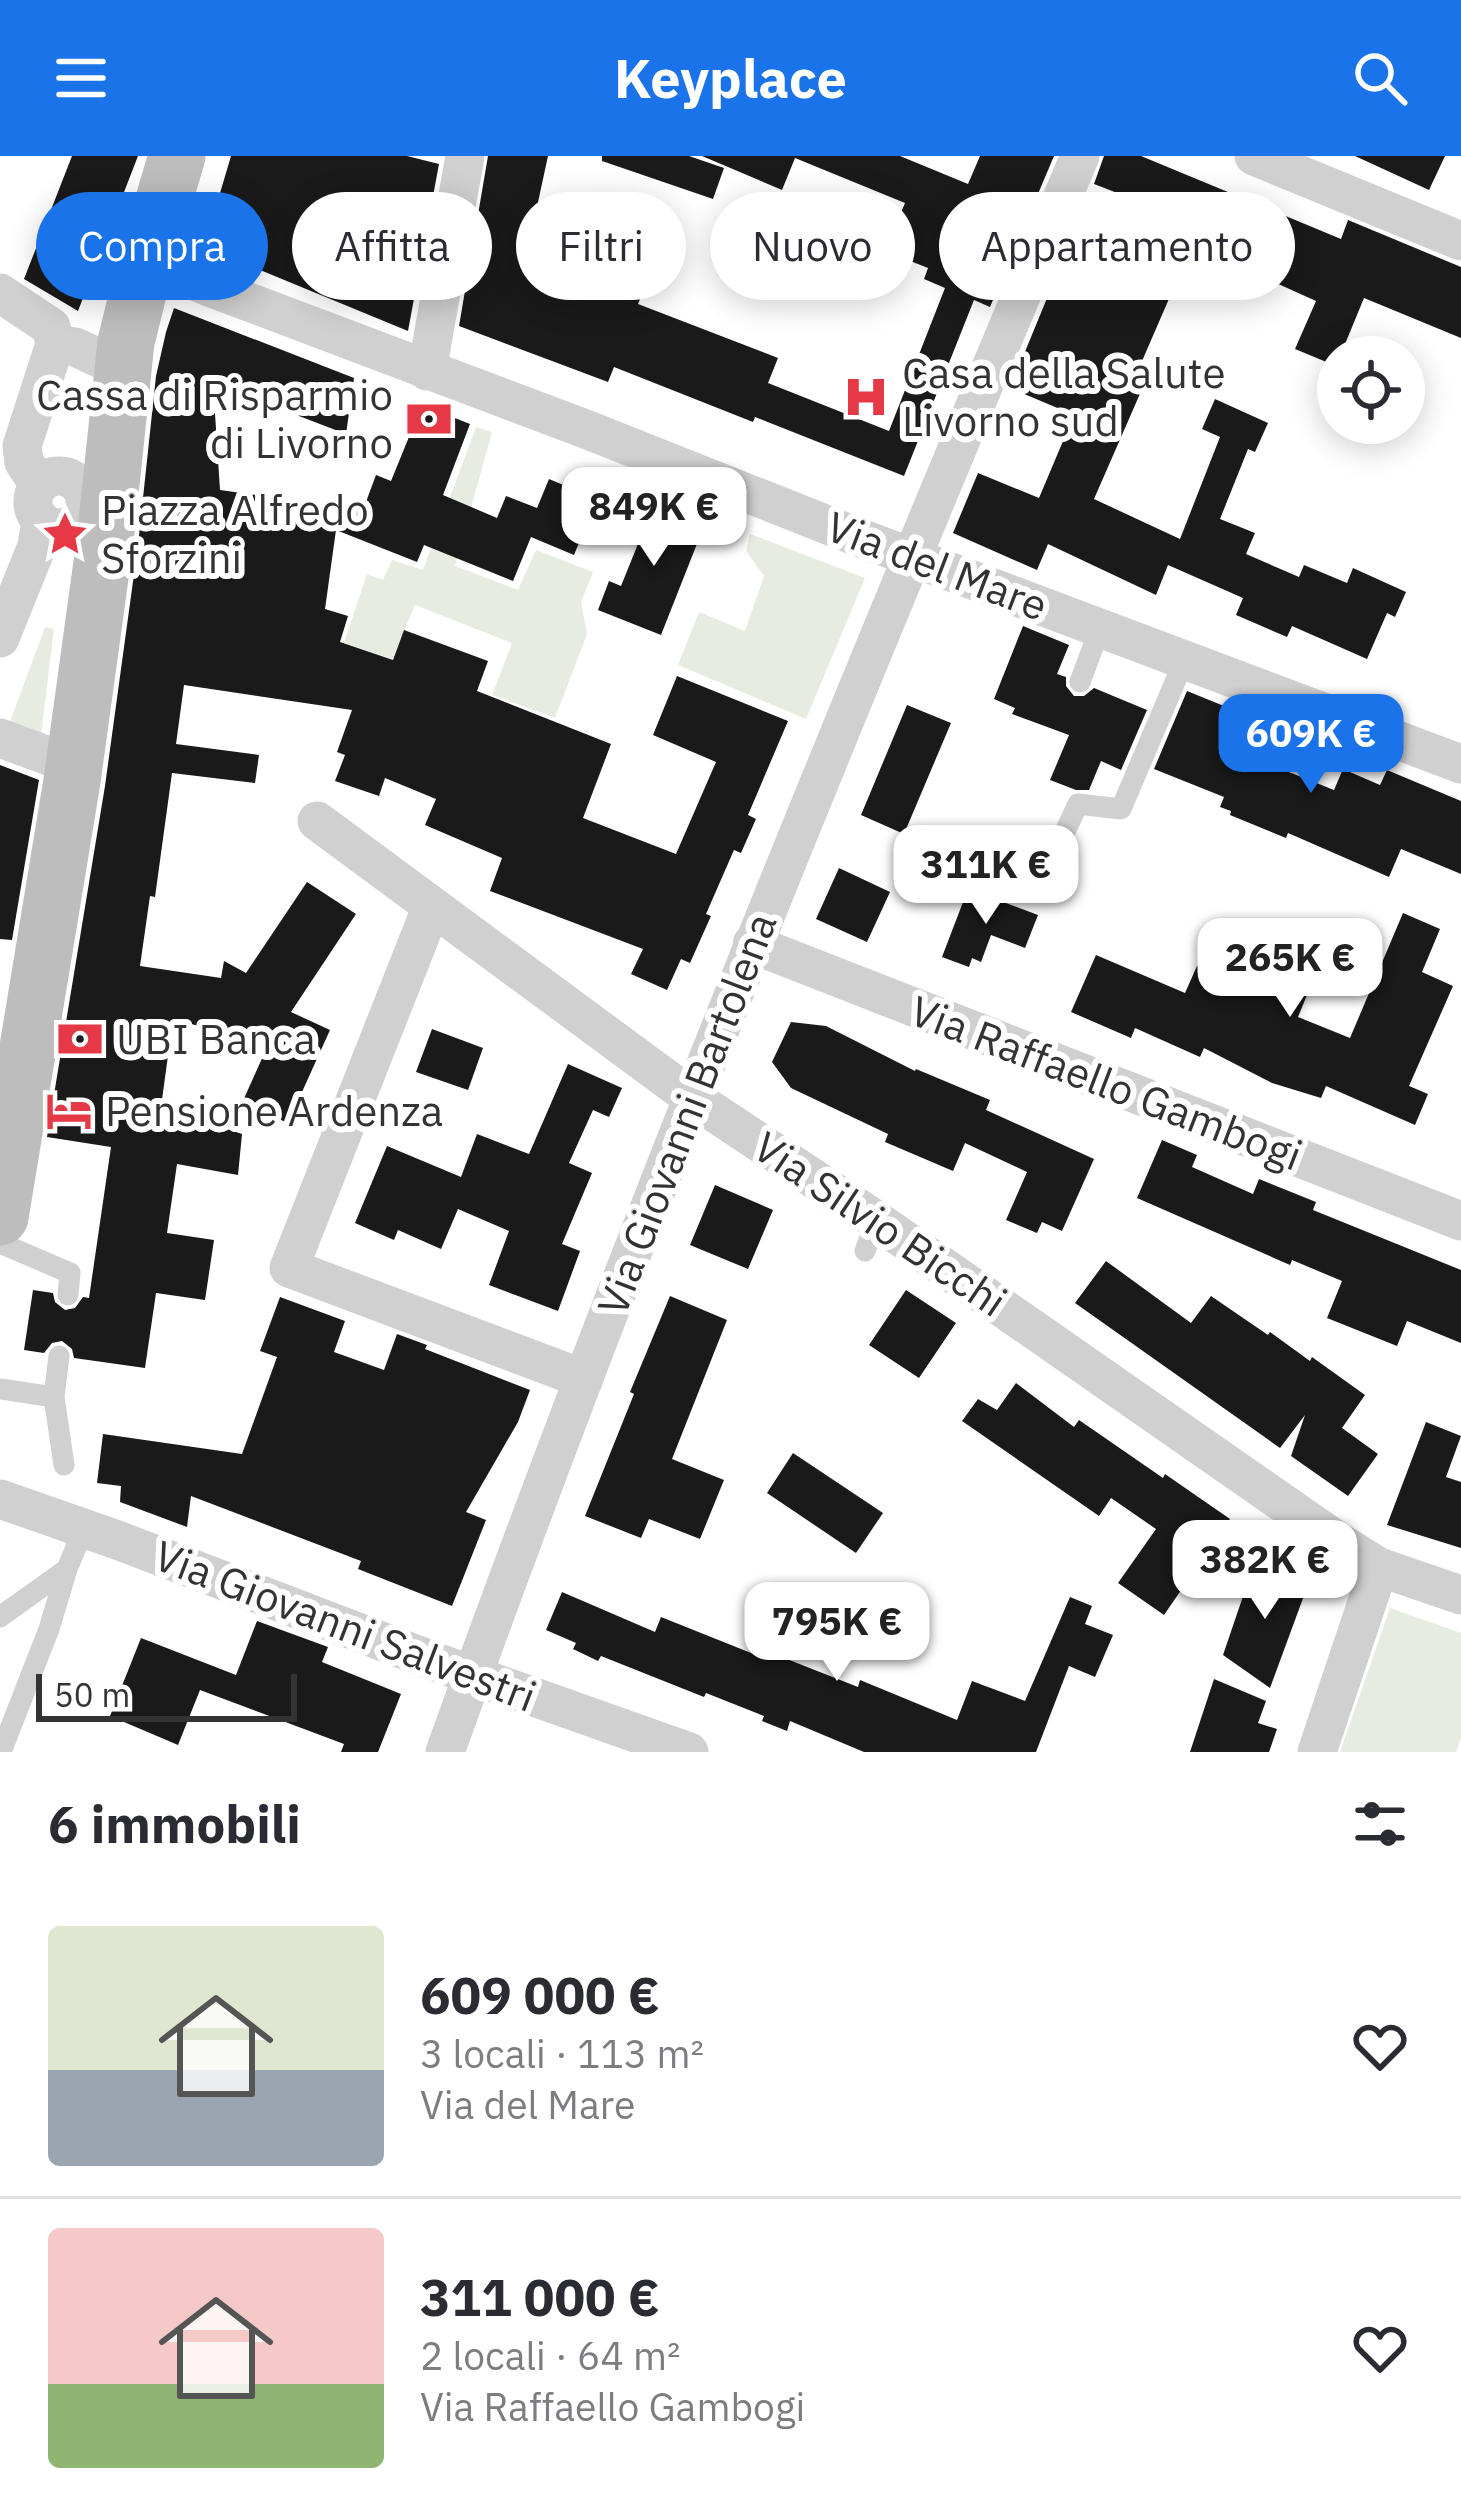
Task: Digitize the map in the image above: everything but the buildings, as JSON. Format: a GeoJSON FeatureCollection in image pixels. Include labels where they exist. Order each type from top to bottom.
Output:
{"type":"FeatureCollection","features":[{"type":"Feature","properties":{"kind":"main road"},"geometry":{"type":"LineString","coordinates":[[166,192],[177,156]]}},
{"type":"Feature","properties":{"kind":"main road"},"geometry":{"type":"LineString","coordinates":[[0,1217],[72,773],[60,502],[95,350],[124,300]]}},
{"type":"Feature","properties":{"kind":"street"},"geometry":{"type":"LineString","coordinates":[[427,370],[465,156]]}},
{"type":"Feature","properties":{"kind":"street","name":"Via Giovanni Bartolena"},"geometry":{"type":"LineString","coordinates":[[445,1752],[752,944],[1080,156]]}},
{"type":"Feature","properties":{"kind":"street"},"geometry":{"type":"LineString","coordinates":[[1254,156],[1461,241]]}},
{"type":"Feature","properties":{"kind":"street"},"geometry":{"type":"LineString","coordinates":[[0,638],[60,502],[24,462],[22,446],[95,350],[7,297]]}},
{"type":"Feature","properties":{"kind":"street","name":"Via del Mare"},"geometry":{"type":"LineString","coordinates":[[247,300],[1461,764]]}},
{"type":"Feature","properties":{"kind":"street"},"geometry":{"type":"LineString","coordinates":[[0,738],[72,773]]}},
{"type":"Feature","properties":{"kind":"street","name":"Via Silvio Bicchi"},"geometry":{"type":"LineString","coordinates":[[317,821],[692,1096],[870,1235],[1378,1567],[1461,1595]]}},
{"type":"Feature","properties":{"kind":"street"},"geometry":{"type":"LineString","coordinates":[[432,906],[289,1268],[584,1379]]}},
{"type":"Feature","properties":{"kind":"street","name":"Via Raffaello Gambogi"},"geometry":{"type":"LineString","coordinates":[[752,944],[1461,1221]]}},
{"type":"Feature","properties":{"kind":"street","name":"Via Giovanni Salvestri"},"geometry":{"type":"LineString","coordinates":[[0,1499],[689,1752]]}},
{"type":"Feature","properties":{"kind":"street"},"geometry":{"type":"LineString","coordinates":[[1317,1752],[1378,1567]]}},
{"type":"Feature","properties":{"kind":"lane"},"geometry":{"type":"LineString","coordinates":[[1080,682],[1100,628]]}},
{"type":"Feature","properties":{"kind":"lane"},"geometry":{"type":"LineString","coordinates":[[1046,872],[1078,805],[1121,809],[1184,661]]}},
{"type":"Feature","properties":{"kind":"lane"},"geometry":{"type":"LineString","coordinates":[[0,1243],[70,1274],[68,1295]]}},
{"type":"Feature","properties":{"kind":"lane"},"geometry":{"type":"LineString","coordinates":[[59,1356],[54,1397],[64,1466]]}},
{"type":"Feature","properties":{"kind":"lane"},"geometry":{"type":"LineString","coordinates":[[0,1389],[54,1397]]}},
{"type":"Feature","properties":{"kind":"lane"},"geometry":{"type":"LineString","coordinates":[[2,1752],[84,1528]]}},
{"type":"Feature","properties":{"kind":"lane"},"geometry":{"type":"LineString","coordinates":[[0,1617],[67,1569]]}},
{"type":"Feature","properties":{"kind":"shaded area"},"geometry":{"type":"Polygon","coordinates":[[[476,427],[492,432],[455,566],[518,590],[536,550],[593,572],[581,602],[587,634],[555,718],[492,695],[512,643],[415,605],[392,659],[344,643],[367,574],[383,580],[392,560],[423,570],[476,427]]]}},
{"type":"Feature","properties":{"kind":"shaded area"},"geometry":{"type":"Polygon","coordinates":[[[750,534],[865,578],[806,719],[678,665],[699,612],[745,631],[764,576],[746,551],[750,534]]]}},
{"type":"Feature","properties":{"kind":"shaded area"},"geometry":{"type":"Polygon","coordinates":[[[45,627],[54,629],[41,735],[10,722],[45,627]]]}},
{"type":"Feature","properties":{"kind":"shaded area"},"geometry":{"type":"Polygon","coordinates":[[[1390,1608],[1461,1633],[1461,1738],[1456,1752],[1340,1752],[1390,1608]]]}},
{"type":"Feature","properties":{"kind":"place","name":"Casa della Salute Livorno sud"},"geometry":{"type":"Point","coordinates":[866,397]}},
{"type":"Feature","properties":{"kind":"place","name":"Cassa di Risparmio di Livorno"},"geometry":{"type":"Point","coordinates":[429,419]}},
{"type":"Feature","properties":{"kind":"place","name":"Piazza Alfredo Sforzini"},"geometry":{"type":"Point","coordinates":[65,534]}},
{"type":"Feature","properties":{"kind":"place","name":"UBI Banca"},"geometry":{"type":"Point","coordinates":[80,1039]}},
{"type":"Feature","properties":{"kind":"place","name":"Pensione Ardenza"},"geometry":{"type":"Point","coordinates":[69,1111]}}]}
